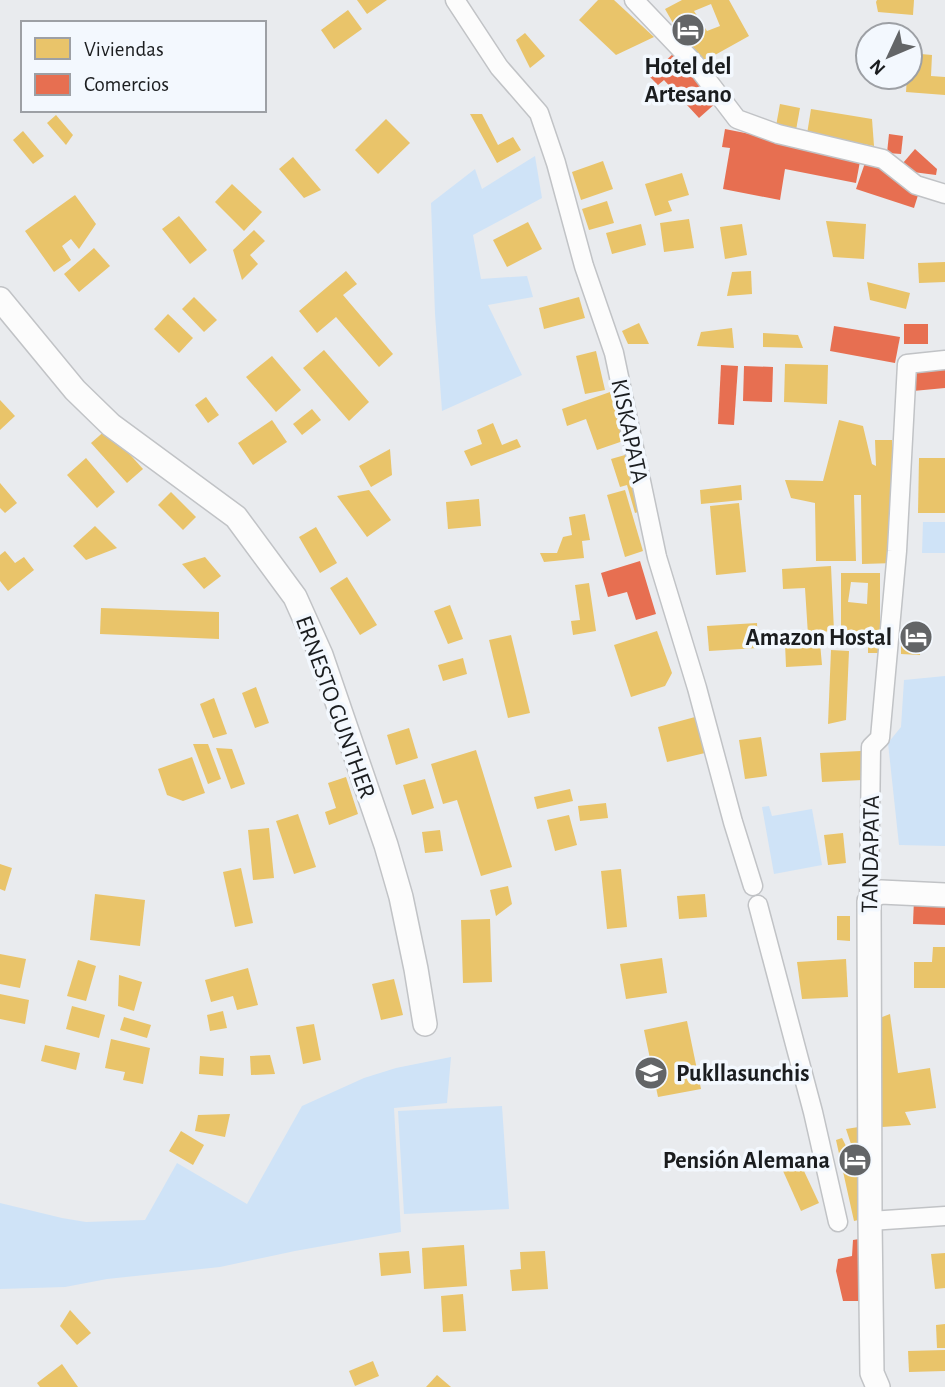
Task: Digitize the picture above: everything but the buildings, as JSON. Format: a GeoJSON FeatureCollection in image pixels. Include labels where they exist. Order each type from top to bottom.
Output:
{"type":"FeatureCollection","features":[{"type":"Feature","properties":{"kind":"street","name":"KISKAPATA"},"geometry":{"type":"LineString","coordinates":[[455,0],[499,67],[539,113],[552,150],[584,266],[614,353],[657,557],[753,886]]}},
{"type":"Feature","properties":{"kind":"street"},"geometry":{"type":"LineString","coordinates":[[634,0],[695,64],[737,119],[778,134],[883,159],[916,185],[945,194]]}},
{"type":"Feature","properties":{"kind":"street","name":"ERNESTO GUNTHER"},"geometry":{"type":"LineString","coordinates":[[0,299],[75,390],[111,425],[236,517],[295,597],[321,655],[386,845],[404,909],[425,1024]]}},
{"type":"Feature","properties":{"kind":"street","name":"TANDAPATA"},"geometry":{"type":"LineString","coordinates":[[878,1387],[872,1374],[870,1221],[871,747],[880,738],[885,689],[897,551],[907,365],[945,360]]}},
{"type":"Feature","properties":{"kind":"street"},"geometry":{"type":"LineString","coordinates":[[869,901],[881,892],[945,895]]}},
{"type":"Feature","properties":{"kind":"street"},"geometry":{"type":"LineString","coordinates":[[758,905],[813,1112],[838,1222]]}},
{"type":"Feature","properties":{"kind":"street"},"geometry":{"type":"LineString","coordinates":[[870,1221],[945,1216]]}},
{"type":"Feature","properties":{"kind":"shaded area"},"geometry":{"type":"Polygon","coordinates":[[[535,156],[542,198],[473,235],[481,279],[527,276],[533,297],[488,305],[522,375],[442,411],[431,203],[475,169],[482,189],[535,156]]]}},
{"type":"Feature","properties":{"kind":"shaded area"},"geometry":{"type":"Polygon","coordinates":[[[923,522],[945,522],[945,553],[922,553],[923,522]]]}},
{"type":"Feature","properties":{"kind":"shaded area"},"geometry":{"type":"Polygon","coordinates":[[[945,676],[945,846],[899,845],[888,743],[901,727],[904,680],[945,676]]]}},
{"type":"Feature","properties":{"kind":"shaded area"},"geometry":{"type":"Polygon","coordinates":[[[769,806],[772,816],[812,809],[822,865],[774,874],[762,807],[769,806]]]}},
{"type":"Feature","properties":{"kind":"shaded area"},"geometry":{"type":"Polygon","coordinates":[[[451,1057],[447,1103],[394,1108],[401,1232],[220,1267],[107,1279],[65,1287],[0,1289],[0,1203],[86,1222],[145,1220],[177,1163],[247,1204],[302,1106],[364,1078],[396,1068],[451,1057]]]}},
{"type":"Feature","properties":{"kind":"shaded area"},"geometry":{"type":"Polygon","coordinates":[[[502,1106],[509,1209],[404,1214],[398,1111],[502,1106]]]}},
{"type":"Feature","properties":{"kind":"place","name":"Hotel del Artesano"},"geometry":{"type":"Point","coordinates":[688,30]}},
{"type":"Feature","properties":{"kind":"place","name":"Amazon Hostal"},"geometry":{"type":"Point","coordinates":[916,637]}},
{"type":"Feature","properties":{"kind":"place","name":"Pukllasunchis"},"geometry":{"type":"Point","coordinates":[651,1073]}},
{"type":"Feature","properties":{"kind":"place","name":"Pensión Alemana"},"geometry":{"type":"Point","coordinates":[855,1160]}}]}
